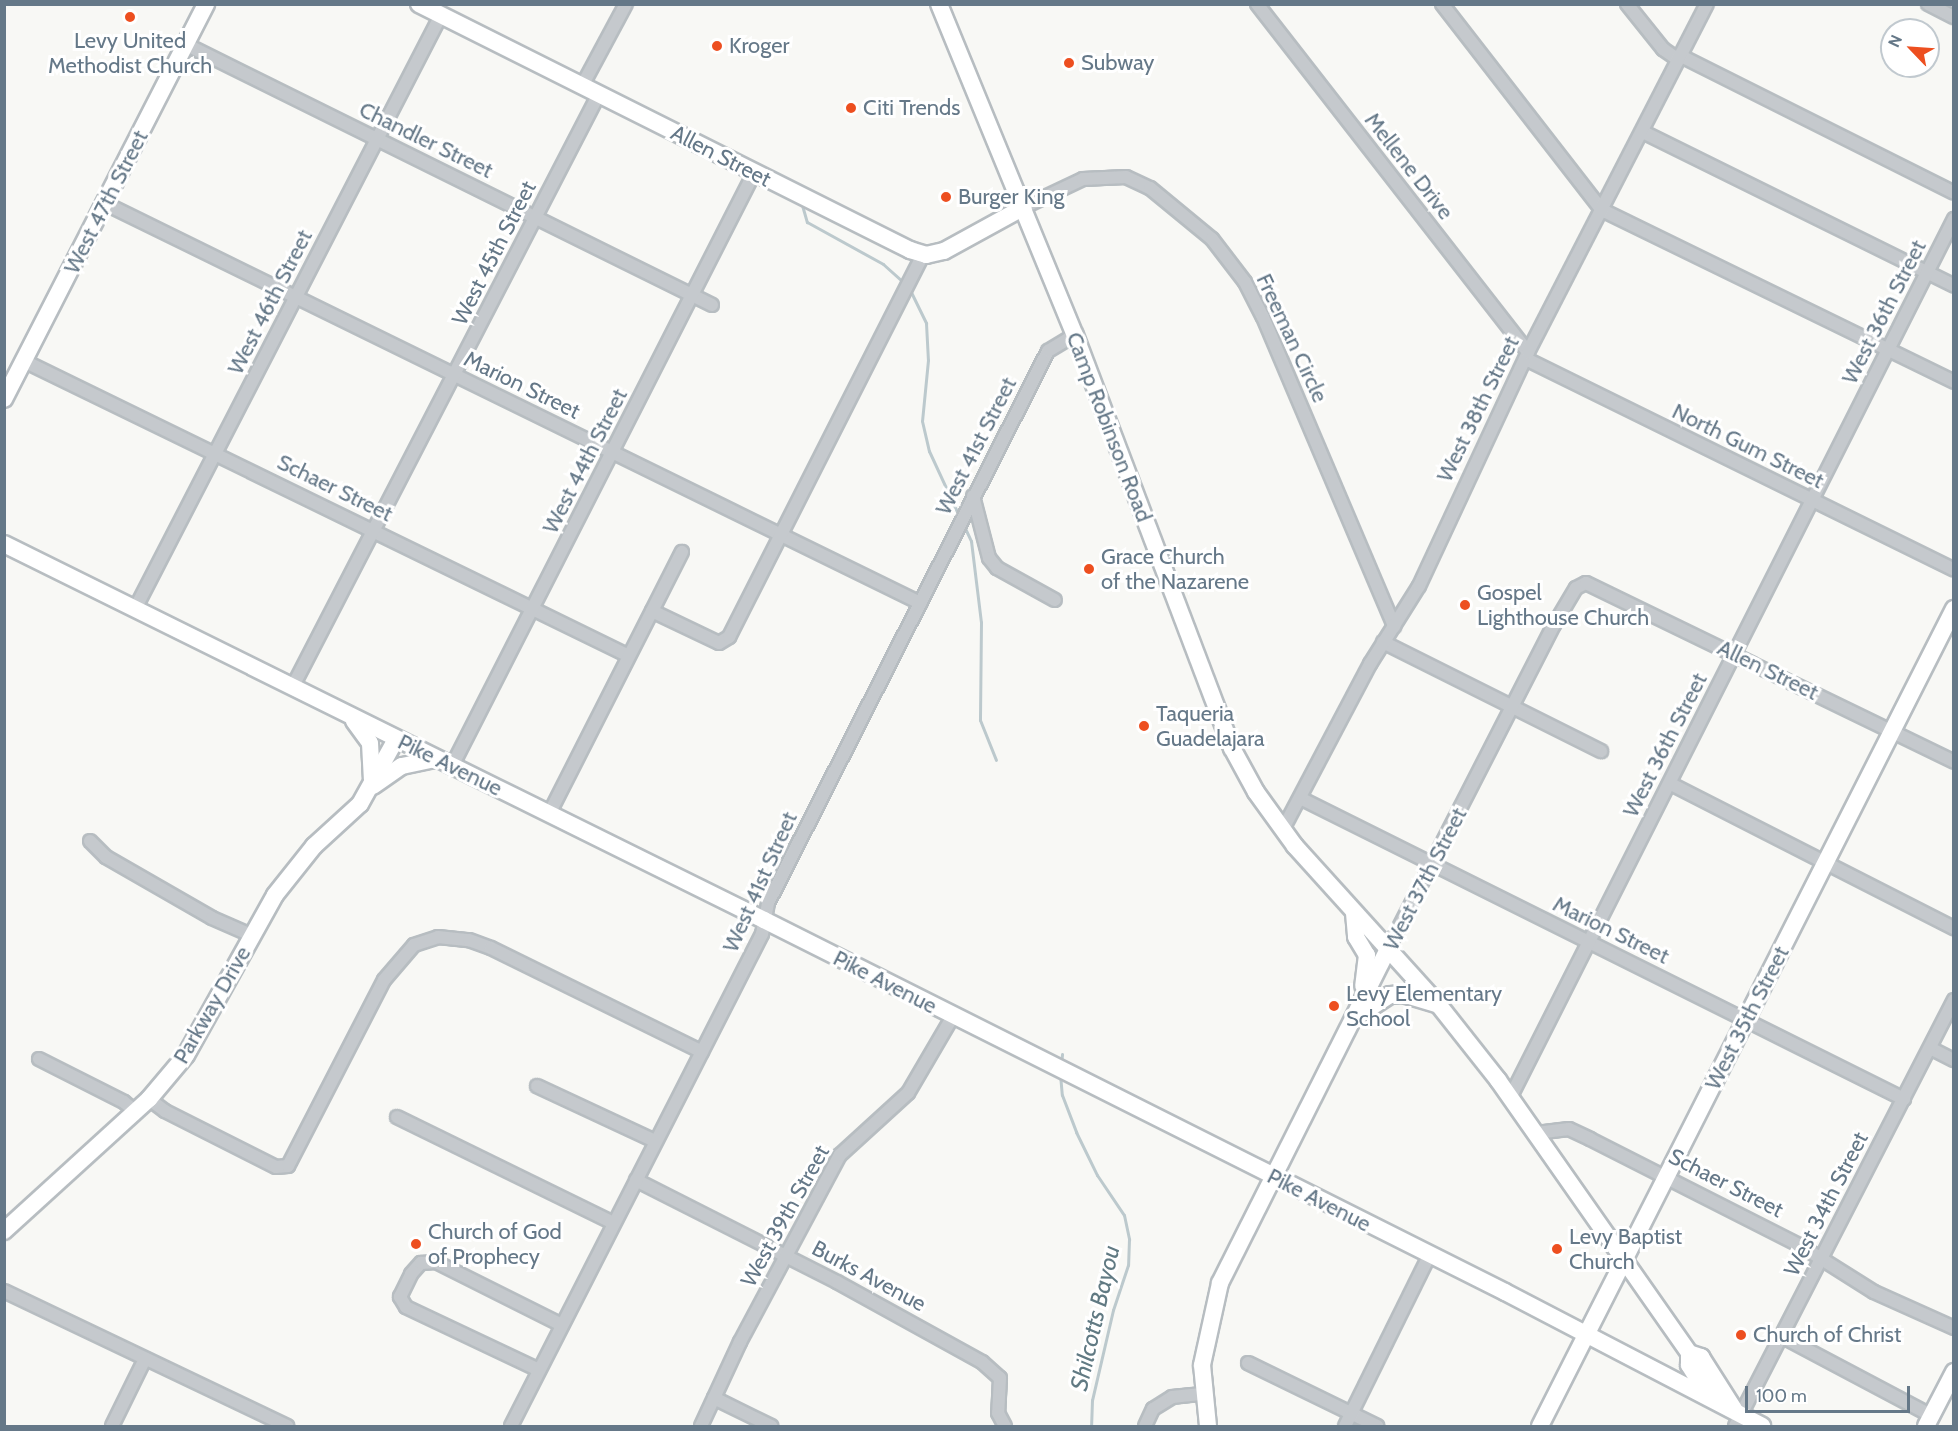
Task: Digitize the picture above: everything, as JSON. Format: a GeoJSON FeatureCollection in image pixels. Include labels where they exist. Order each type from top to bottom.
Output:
{"type":"FeatureCollection","features":[{"type":"Feature","properties":{"kind":"street","name":"West 47th Street"},"geometry":{"type":"LineString","coordinates":[[4,399],[106,204],[206,4]]}},
{"type":"Feature","properties":{"kind":"street","name":"Allen Street"},"geometry":{"type":"LineString","coordinates":[[419,4],[754,173],[923,254]]}},
{"type":"Feature","properties":{"kind":"street"},"geometry":{"type":"LineString","coordinates":[[582,86],[626,4]]}},
{"type":"Feature","properties":{"kind":"street","name":"Camp Robinson Road"},"geometry":{"type":"LineString","coordinates":[[939,4],[1075,335],[1223,728],[1256,792],[1282,829],[1354,913],[1438,1004],[1510,1098],[1689,1353],[1689,1365],[1709,1398]]}},
{"type":"Feature","properties":{"kind":"street","name":"Mellene Drive"},"geometry":{"type":"LineString","coordinates":[[1257,4],[1527,356]]}},
{"type":"Feature","properties":{"kind":"street"},"geometry":{"type":"LineString","coordinates":[[1442,4],[1602,210],[1953,382]]}},
{"type":"Feature","properties":{"kind":"street"},"geometry":{"type":"LineString","coordinates":[[1627,4],[1663,49],[1953,193]]}},
{"type":"Feature","properties":{"kind":"street","name":"West 38th Street"},"geometry":{"type":"LineString","coordinates":[[1282,829],[1383,642],[1419,586],[1527,356],[1707,4]]}},
{"type":"Feature","properties":{"kind":"street"},"geometry":{"type":"LineString","coordinates":[[1928,4],[1953,17]]}},
{"type":"Feature","properties":{"kind":"street","name":"West 46th Street"},"geometry":{"type":"LineString","coordinates":[[136,607],[441,15]]}},
{"type":"Feature","properties":{"kind":"street","name":"Chandler Street"},"geometry":{"type":"LineString","coordinates":[[185,44],[712,305]]}},
{"type":"Feature","properties":{"kind":"street","name":"West 45th Street"},"geometry":{"type":"LineString","coordinates":[[293,686],[598,94]]}},
{"type":"Feature","properties":{"kind":"street"},"geometry":{"type":"LineString","coordinates":[[1642,132],[1953,286]]}},
{"type":"Feature","properties":{"kind":"street","name":"West 44th Street"},"geometry":{"type":"LineString","coordinates":[[452,766],[534,609],[754,173]]}},
{"type":"Feature","properties":{"kind":"street","name":"Freeman Circle"},"geometry":{"type":"LineString","coordinates":[[1024,207],[1083,179],[1109,175],[1126,177],[1150,188],[1212,238],[1245,282],[1263,318],[1394,626]]}},
{"type":"Feature","properties":{"kind":"street","name":"Marion Street"},"geometry":{"type":"LineString","coordinates":[[106,204],[920,603]]}},
{"type":"Feature","properties":{"kind":"street"},"geometry":{"type":"LineString","coordinates":[[652,610],[722,642],[729,637],[923,254],[944,251],[1024,207]]}},
{"type":"Feature","properties":{"kind":"street","name":"West 36th Street"},"geometry":{"type":"LineString","coordinates":[[1510,1098],[1671,784],[1953,219]]}},
{"type":"Feature","properties":{"kind":"street","name":"West 41st Street"},"geometry":{"type":"LineString","coordinates":[[511,1426],[762,934],[768,903],[1048,351],[1075,335]]}},
{"type":"Feature","properties":{"kind":"street","name":"North Gum Street"},"geometry":{"type":"LineString","coordinates":[[1527,356],[1953,570]]}},
{"type":"Feature","properties":{"kind":"street","name":"Schaer Street"},"geometry":{"type":"LineString","coordinates":[[24,360],[627,655]]}},
{"type":"Feature","properties":{"kind":"street"},"geometry":{"type":"LineString","coordinates":[[970,502],[989,558],[997,568],[1055,600]]}},
{"type":"Feature","properties":{"kind":"street","name":"Pike Avenue"},"geometry":{"type":"LineString","coordinates":[[4,544],[136,607],[436,759],[764,920],[1585,1333],[1709,1398],[1737,1417],[1762,1426]]}},
{"type":"Feature","properties":{"kind":"street"},"geometry":{"type":"LineString","coordinates":[[549,814],[627,655],[682,552]]}},
{"type":"Feature","properties":{"kind":"street","name":"Allen Street"},"geometry":{"type":"LineString","coordinates":[[1582,585],[1594,584],[1953,762]]}},
{"type":"Feature","properties":{"kind":"street","name":"West 37th Street"},"geometry":{"type":"LineString","coordinates":[[1208,1426],[1202,1394],[1205,1337],[1220,1283],[1271,1177],[1514,707],[1554,625],[1571,594],[1582,585]]}},
{"type":"Feature","properties":{"kind":"street","name":"West 35th Street"},"geometry":{"type":"LineString","coordinates":[[1540,1426],[1953,609]]}},
{"type":"Feature","properties":{"kind":"street"},"geometry":{"type":"LineString","coordinates":[[1383,642],[1601,751]]}},
{"type":"Feature","properties":{"kind":"street"},"geometry":{"type":"LineString","coordinates":[[346,714],[362,728],[370,743],[372,786]]}},
{"type":"Feature","properties":{"kind":"street","name":"Parkway Drive"},"geometry":{"type":"LineString","coordinates":[[4,1231],[149,1099],[203,1030],[253,936],[298,864],[360,804],[396,739]]}},
{"type":"Feature","properties":{"kind":"street","name":"Parkway Drive"},"geometry":{"type":"LineString","coordinates":[[372,786],[402,766],[436,759]]}},
{"type":"Feature","properties":{"kind":"street"},"geometry":{"type":"LineString","coordinates":[[1671,784],[1953,928]]}},
{"type":"Feature","properties":{"kind":"street","name":"Marion Street"},"geometry":{"type":"LineString","coordinates":[[1300,798],[1904,1099]]}},
{"type":"Feature","properties":{"kind":"street"},"geometry":{"type":"LineString","coordinates":[[90,842],[106,857],[212,918],[253,936]]}},
{"type":"Feature","properties":{"kind":"street"},"geometry":{"type":"LineString","coordinates":[[1354,913],[1356,937],[1367,955],[1362,1001]]}},
{"type":"Feature","properties":{"kind":"street"},"geometry":{"type":"LineString","coordinates":[[149,1099],[184,1121],[276,1167],[285,1167],[293,1162],[384,980],[405,952],[423,941],[450,938],[480,944],[702,1052]]}},
{"type":"Feature","properties":{"kind":"street"},"geometry":{"type":"LineString","coordinates":[[1352,1019],[1390,995],[1403,994],[1438,1004]]}},
{"type":"Feature","properties":{"kind":"street","name":"West 34th Street"},"geometry":{"type":"LineString","coordinates":[[1737,1417],[1783,1337],[1953,1000]]}},
{"type":"Feature","properties":{"kind":"street","name":"West 39th Street"},"geometry":{"type":"LineString","coordinates":[[700,1426],[840,1155],[908,1093],[953,1017]]}},
{"type":"Feature","properties":{"kind":"street"},"geometry":{"type":"LineString","coordinates":[[1930,1048],[1953,1060]]}},
{"type":"Feature","properties":{"kind":"street"},"geometry":{"type":"LineString","coordinates":[[39,1059],[124,1102],[136,1112]]}},
{"type":"Feature","properties":{"kind":"street"},"geometry":{"type":"LineString","coordinates":[[537,1086],[656,1141]]}},
{"type":"Feature","properties":{"kind":"street"},"geometry":{"type":"LineString","coordinates":[[397,1117],[613,1223]]}},
{"type":"Feature","properties":{"kind":"street","name":"Schaer Street"},"geometry":{"type":"LineString","coordinates":[[1536,1133],[1569,1129],[1666,1175],[1821,1260],[1874,1292],[1953,1328]]}},
{"type":"Feature","properties":{"kind":"street","name":"Burks Avenue"},"geometry":{"type":"LineString","coordinates":[[636,1180],[788,1257],[994,1371],[1000,1378],[998,1413],[1005,1426]]}},
{"type":"Feature","properties":{"kind":"street"},"geometry":{"type":"LineString","coordinates":[[1345,1426],[1429,1256]]}},
{"type":"Feature","properties":{"kind":"street"},"geometry":{"type":"LineString","coordinates":[[539,1370],[406,1307],[400,1297],[411,1274],[421,1263],[436,1262],[562,1325]]}},
{"type":"Feature","properties":{"kind":"street"},"geometry":{"type":"LineString","coordinates":[[4,1291],[287,1426]]}},
{"type":"Feature","properties":{"kind":"street"},"geometry":{"type":"LineString","coordinates":[[1783,1337],[1929,1421],[1953,1372]]}},
{"type":"Feature","properties":{"kind":"street","name":"Camp Robinson Road"},"geometry":{"type":"LineString","coordinates":[[1689,1353],[1701,1357],[1737,1417]]}},
{"type":"Feature","properties":{"kind":"street"},"geometry":{"type":"LineString","coordinates":[[112,1426],[145,1359]]}},
{"type":"Feature","properties":{"kind":"street"},"geometry":{"type":"LineString","coordinates":[[1248,1363],[1377,1426]]}},
{"type":"Feature","properties":{"kind":"street"},"geometry":{"type":"LineString","coordinates":[[1144,1426],[1153,1409],[1172,1397],[1202,1394]]}},
{"type":"Feature","properties":{"kind":"street"},"geometry":{"type":"LineString","coordinates":[[714,1398],[771,1426]]}},
{"type":"Feature","properties":{"kind":"waterway"},"geometry":{"type":"LineString","coordinates":[[802,205],[807,222],[883,264],[904,283]]}},
{"type":"Feature","properties":{"kind":"waterway"},"geometry":{"type":"LineString","coordinates":[[910,290],[926,323],[928,360],[922,421],[929,451],[960,518]]}},
{"type":"Feature","properties":{"kind":"waterway"},"geometry":{"type":"LineString","coordinates":[[964,526],[971,541],[981,622],[980,720],[996,760]]}},
{"type":"Feature","properties":{"kind":"waterway","name":"Shilcotts Bayou"},"geometry":{"type":"LineString","coordinates":[[1061,1064],[1062,1054]]}},
{"type":"Feature","properties":{"kind":"waterway","name":"Shilcotts Bayou"},"geometry":{"type":"LineString","coordinates":[[1060,1074],[1062,1095],[1076,1132],[1097,1175],[1124,1215],[1129,1239],[1128,1265],[1113,1310],[1092,1400],[1091,1426]]}},
{"type":"Feature","properties":{"kind":"place","name":"Levy United Methodist Church"},"geometry":{"type":"Point","coordinates":[130,17]}},
{"type":"Feature","properties":{"kind":"place","name":"Kroger"},"geometry":{"type":"Point","coordinates":[717,46]}},
{"type":"Feature","properties":{"kind":"place","name":"Subway"},"geometry":{"type":"Point","coordinates":[1069,63]}},
{"type":"Feature","properties":{"kind":"place","name":"Citi Trends"},"geometry":{"type":"Point","coordinates":[851,108]}},
{"type":"Feature","properties":{"kind":"place","name":"Burger King"},"geometry":{"type":"Point","coordinates":[946,197]}},
{"type":"Feature","properties":{"kind":"place","name":"Grace Church of the Nazarene"},"geometry":{"type":"Point","coordinates":[1089,569]}},
{"type":"Feature","properties":{"kind":"place","name":"Gospel Lighthouse Church"},"geometry":{"type":"Point","coordinates":[1465,605]}},
{"type":"Feature","properties":{"kind":"place","name":"Taqueria Guadelajara"},"geometry":{"type":"Point","coordinates":[1144,726]}},
{"type":"Feature","properties":{"kind":"place","name":"Levy Elementary School"},"geometry":{"type":"Point","coordinates":[1334,1006]}},
{"type":"Feature","properties":{"kind":"place","name":"Church of God of Prophecy"},"geometry":{"type":"Point","coordinates":[416,1244]}},
{"type":"Feature","properties":{"kind":"place","name":"Levy Baptist Church"},"geometry":{"type":"Point","coordinates":[1557,1249]}},
{"type":"Feature","properties":{"kind":"place","name":"Church of Christ"},"geometry":{"type":"Point","coordinates":[1741,1335]}}]}
